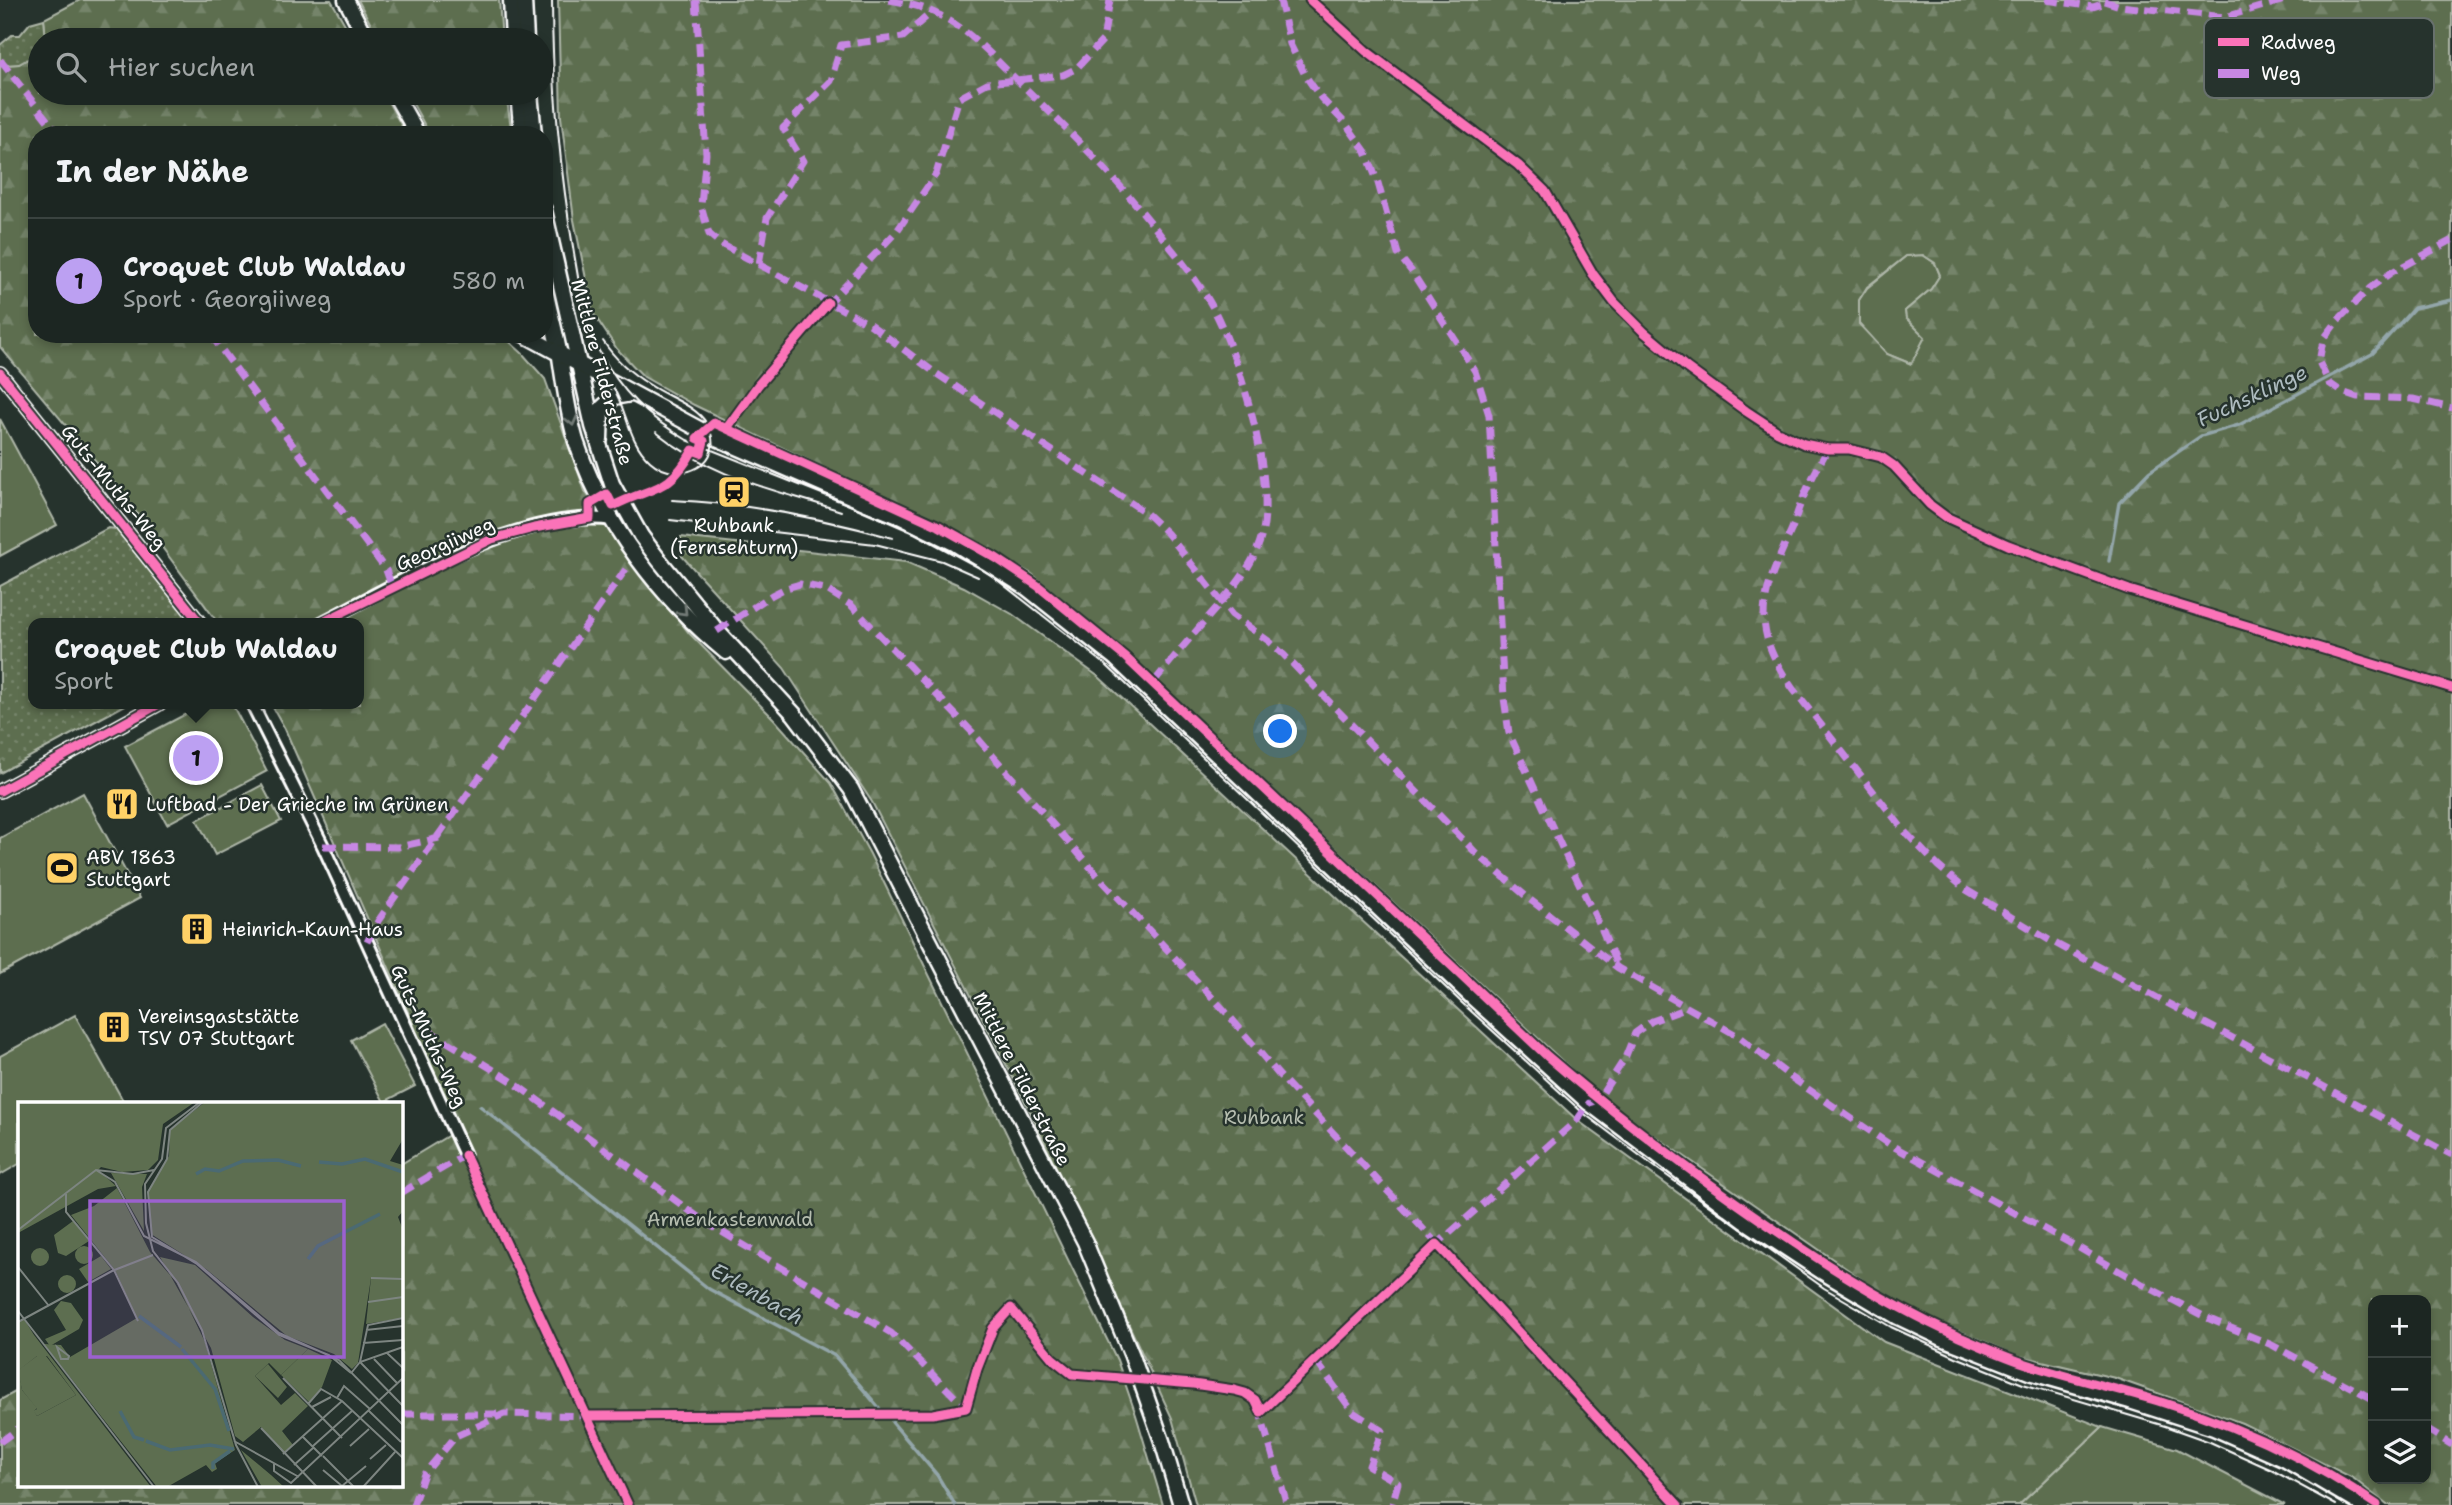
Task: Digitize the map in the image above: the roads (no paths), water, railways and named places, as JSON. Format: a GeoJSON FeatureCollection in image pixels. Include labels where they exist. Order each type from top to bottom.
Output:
{"type":"FeatureCollection","features":[{"type":"Feature","properties":{"kind":"main road"},"geometry":{"type":"LineString","coordinates":[[346,0],[361,28]]}},
{"type":"Feature","properties":{"kind":"main road"},"geometry":{"type":"LineString","coordinates":[[511,0],[512,28]]}},
{"type":"Feature","properties":{"kind":"main road"},"geometry":{"type":"LineString","coordinates":[[524,0],[525,28]]}},
{"type":"Feature","properties":{"kind":"main road"},"geometry":{"type":"LineString","coordinates":[[401,105],[413,126]]}},
{"type":"Feature","properties":{"kind":"main road"},"geometry":{"type":"LineString","coordinates":[[519,105],[521,126]]}},
{"type":"Feature","properties":{"kind":"main road"},"geometry":{"type":"LineString","coordinates":[[531,105],[533,126]]}},
{"type":"Feature","properties":{"kind":"main road","name":"Mittlere Filderstraße"},"geometry":{"type":"LineString","coordinates":[[553,251],[598,447],[612,484],[641,536],[717,631],[810,734],[851,789],[1085,1242],[1132,1356],[1162,1440],[1181,1505]]}},
{"type":"Feature","properties":{"kind":"main road","name":"Mittlere Filderstraße"},"geometry":{"type":"LineString","coordinates":[[553,326],[576,440],[593,483],[613,520],[671,598],[713,641],[778,696]]}},
{"type":"Feature","properties":{"kind":"main road"},"geometry":{"type":"LineString","coordinates":[[539,343],[735,447],[918,525],[1027,588],[1114,657],[1461,986],[1589,1103],[1745,1220],[1821,1271],[1898,1317],[1942,1338],[2029,1372],[2214,1428],[2284,1459],[2362,1505]]}},
{"type":"Feature","properties":{"kind":"main road"},"geometry":{"type":"LineString","coordinates":[[598,447],[601,409],[614,397],[631,394]]}},
{"type":"Feature","properties":{"kind":"main road"},"geometry":{"type":"LineString","coordinates":[[613,520],[641,536]]}},
{"type":"Feature","properties":{"kind":"street","name":"Guts-Muths-Weg"},"geometry":{"type":"LineString","coordinates":[[0,373],[197,618]]}},
{"type":"Feature","properties":{"kind":"street","name":"Georgiiweg"},"geometry":{"type":"LineString","coordinates":[[331,618],[492,539],[576,519],[613,520]]}},
{"type":"Feature","properties":{"kind":"street"},"geometry":{"type":"LineString","coordinates":[[0,790],[150,709]]}},
{"type":"Feature","properties":{"kind":"street","name":"Guts-Muths-Weg"},"geometry":{"type":"LineString","coordinates":[[255,709],[323,846],[465,1155]]}},
{"type":"Feature","properties":{"kind":"waterway","name":"Fuchsklinge"},"geometry":{"type":"LineString","coordinates":[[2109,561],[2119,503],[2149,472],[2201,436],[2239,425],[2372,354],[2414,308],[2452,300]]}},
{"type":"Feature","properties":{"kind":"waterway","name":"Erlenbach"},"geometry":{"type":"LineString","coordinates":[[480,1106],[709,1289],[835,1356],[880,1409]]}},
{"type":"Feature","properties":{"kind":"waterway","name":"Erlenbach"},"geometry":{"type":"LineString","coordinates":[[892,1422],[937,1475],[955,1505]]}},
{"type":"Feature","properties":{"kind":"tram line"},"geometry":{"type":"LineString","coordinates":[[552,0],[552,28]]}},
{"type":"Feature","properties":{"kind":"tram line"},"geometry":{"type":"LineString","coordinates":[[553,65],[561,162],[570,227],[590,329],[599,351],[617,379],[636,402],[659,422],[687,440],[897,524],[952,551],[991,575],[1106,665],[1461,1002],[1582,1112],[1824,1288],[1891,1327],[1956,1357],[2023,1384],[2210,1442],[2272,1470],[2336,1505]]}},
{"type":"Feature","properties":{"kind":"tram line"},"geometry":{"type":"LineString","coordinates":[[603,341],[618,360],[637,376],[689,406],[702,417],[712,438],[712,450],[707,460],[698,467],[675,472],[662,469],[650,461],[632,435],[612,385]]}},
{"type":"Feature","properties":{"kind":"tram line"},"geometry":{"type":"LineString","coordinates":[[656,432],[678,448],[722,472],[841,511]]}},
{"type":"Feature","properties":{"kind":"tram line"},"geometry":{"type":"LineString","coordinates":[[672,500],[728,504],[784,513],[893,538]]}},
{"type":"Feature","properties":{"kind":"tram line"},"geometry":{"type":"LineString","coordinates":[[670,520],[875,544],[942,561],[978,577]]}},
{"type":"Feature","properties":{"kind":"place","name":"Ruhbank (Fernsehturm)"},"geometry":{"type":"Point","coordinates":[734,492]}},
{"type":"Feature","properties":{"kind":"place","name":"Croquet Club Waldau"},"geometry":{"type":"Point","coordinates":[196,758]}},
{"type":"Feature","properties":{"kind":"place","name":"Luftbad - Der Grieche im Grünen"},"geometry":{"type":"Point","coordinates":[122,804]}},
{"type":"Feature","properties":{"kind":"place","name":"ABV 1863 Stuttgart"},"geometry":{"type":"Point","coordinates":[62,868]}},
{"type":"Feature","properties":{"kind":"place","name":"Heinrich-Kaun-Haus"},"geometry":{"type":"Point","coordinates":[197,929]}},
{"type":"Feature","properties":{"kind":"place","name":"Vereinsgaststätte TSV 07 Stuttgart"},"geometry":{"type":"Point","coordinates":[114,1027]}},
{"type":"Feature","properties":{"kind":"park label","name":"Ruhbank"},"geometry":{"type":"Point","coordinates":[1264,1117]}},
{"type":"Feature","properties":{"kind":"park label","name":"Armenkastenwald"},"geometry":{"type":"Point","coordinates":[730,1219]}}]}
